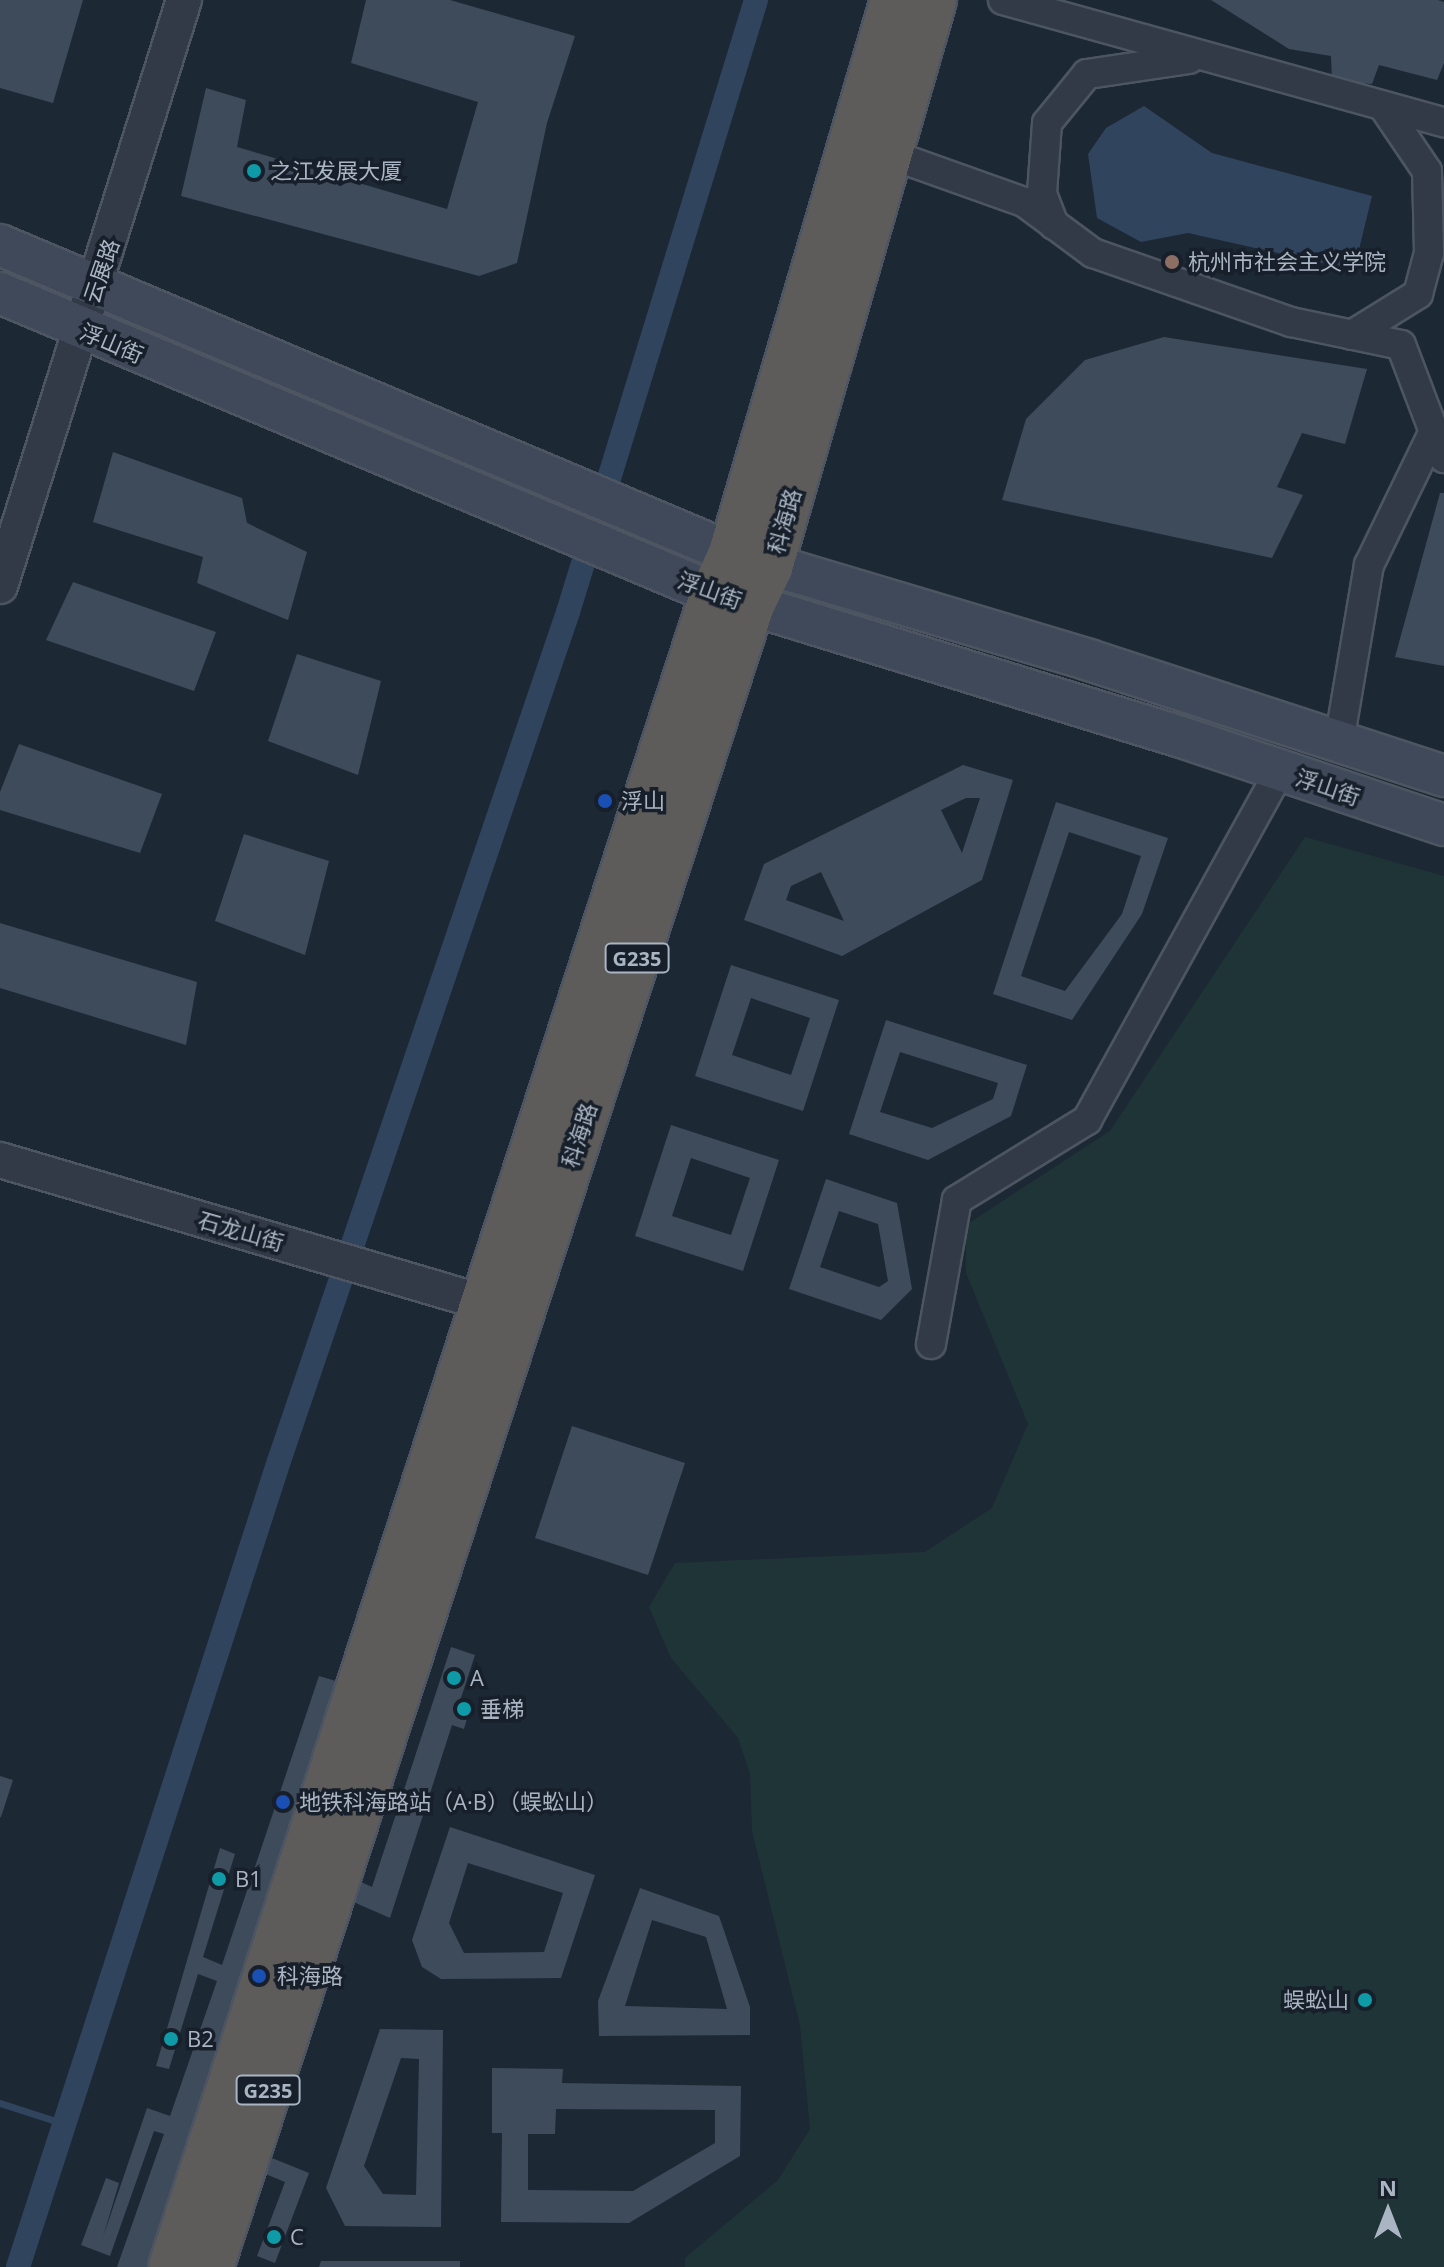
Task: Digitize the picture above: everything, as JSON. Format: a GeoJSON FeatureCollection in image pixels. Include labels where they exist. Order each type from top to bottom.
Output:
{"type":"FeatureCollection","features":[{"type":"Feature","properties":{"kind":"highway","name":"科海路"},"geometry":{"type":"LineString","coordinates":[[211,2267],[741,580],[893,0]]}},
{"type":"Feature","properties":{"kind":"highway","name":"科海路"},"geometry":{"type":"LineString","coordinates":[[171,2267],[482,1302],[741,580],[889,154],[934,0]]}},
{"type":"Feature","properties":{"kind":"main road","name":"浮山街"},"geometry":{"type":"LineString","coordinates":[[0,245],[650,523],[741,580],[1280,771],[1444,825]]}},
{"type":"Feature","properties":{"kind":"main road","name":"浮山街"},"geometry":{"type":"LineString","coordinates":[[0,293],[79,329],[638,562],[741,580],[1089,660],[1444,776]]}},
{"type":"Feature","properties":{"kind":"street","name":"云展路"},"geometry":{"type":"LineString","coordinates":[[0,586],[79,329],[97,289],[184,0]]}},
{"type":"Feature","properties":{"kind":"street"},"geometry":{"type":"LineString","coordinates":[[1003,0],[1198,57],[1444,122]]}},
{"type":"Feature","properties":{"kind":"street"},"geometry":{"type":"LineString","coordinates":[[1054,225],[1042,193],[1047,123],[1087,74],[1198,57]]}},
{"type":"Feature","properties":{"kind":"street"},"geometry":{"type":"LineString","coordinates":[[1352,335],[1418,294],[1429,253],[1427,171],[1383,106]]}},
{"type":"Feature","properties":{"kind":"street"},"geometry":{"type":"LineString","coordinates":[[889,154],[1024,202],[1093,253],[1291,322],[1401,345],[1444,458]]}},
{"type":"Feature","properties":{"kind":"street"},"geometry":{"type":"LineString","coordinates":[[1339,742],[1369,565],[1434,431]]}},
{"type":"Feature","properties":{"kind":"street"},"geometry":{"type":"LineString","coordinates":[[931,1344],[957,1200],[1087,1120],[1280,771]]}},
{"type":"Feature","properties":{"kind":"street","name":"石龙山街"},"geometry":{"type":"LineString","coordinates":[[0,1160],[482,1302]]}},
{"type":"Feature","properties":{"kind":"green space"},"geometry":{"type":"Polygon","coordinates":[[[1305,837],[1444,876],[1444,2267],[685,2267],[685,2258],[778,2180],[810,2129],[800,2025],[752,1831],[750,1774],[738,1738],[671,1658],[649,1607],[675,1563],[925,1552],[992,1508],[1028,1424],[966,1273],[966,1225],[1110,1131],[1305,837]]]}},
{"type":"Feature","properties":{"kind":"water"},"geometry":{"type":"Polygon","coordinates":[[[1144,106],[1212,153],[1372,196],[1354,270],[1188,233],[1141,242],[1097,218],[1088,154],[1106,128],[1144,106]]]}},
{"type":"Feature","properties":{"kind":"building"},"geometry":{"type":"Polygon","coordinates":[[[0,0],[83,0],[53,103],[0,88],[0,0]]]}},
{"type":"Feature","properties":{"kind":"building","name":"之江发展大厦"},"geometry":{"type":"Polygon","coordinates":[[[366,0],[450,0],[575,36],[547,123],[517,263],[479,276],[181,196],[206,88],[246,100],[237,147],[447,209],[478,102],[351,63],[366,0]]]}},
{"type":"Feature","properties":{"kind":"building"},"geometry":{"type":"Polygon","coordinates":[[[1211,0],[1438,0],[1444,2],[1444,63],[1437,80],[1379,65],[1372,84],[1332,81],[1331,56],[1289,49],[1211,0]]]}},
{"type":"Feature","properties":{"kind":"building"},"geometry":{"type":"Polygon","coordinates":[[[1164,337],[1367,369],[1345,444],[1302,433],[1277,487],[1303,495],[1272,558],[1002,500],[1026,419],[1085,360],[1164,337]]]}},
{"type":"Feature","properties":{"kind":"building"},"geometry":{"type":"Polygon","coordinates":[[[113,452],[242,498],[247,523],[307,552],[288,620],[197,583],[203,557],[93,522],[113,452]]]}},
{"type":"Feature","properties":{"kind":"building"},"geometry":{"type":"Polygon","coordinates":[[[1440,493],[1444,493],[1444,666],[1395,657],[1440,493]]]}},
{"type":"Feature","properties":{"kind":"building"},"geometry":{"type":"Polygon","coordinates":[[[73,582],[216,632],[194,691],[46,640],[73,582]]]}},
{"type":"Feature","properties":{"kind":"building"},"geometry":{"type":"Polygon","coordinates":[[[297,654],[381,681],[358,775],[268,741],[297,654]]]}},
{"type":"Feature","properties":{"kind":"building"},"geometry":{"type":"Polygon","coordinates":[[[19,744],[162,794],[140,853],[0,810],[0,792],[19,744]]]}},
{"type":"Feature","properties":{"kind":"building"},"geometry":{"type":"Polygon","coordinates":[[[963,765],[1013,780],[982,880],[842,956],[744,920],[764,864],[963,765]],[[966,798],[941,810],[962,853],[980,798],[966,798]],[[821,872],[791,886],[786,900],[844,921],[821,872]]]}},
{"type":"Feature","properties":{"kind":"building"},"geometry":{"type":"Polygon","coordinates":[[[1056,802],[1168,838],[1142,914],[1072,1020],[993,994],[1056,802]],[[1069,832],[1021,976],[1065,991],[1122,914],[1141,856],[1069,832]]]}},
{"type":"Feature","properties":{"kind":"building"},"geometry":{"type":"Polygon","coordinates":[[[244,834],[329,861],[305,955],[215,921],[244,834]]]}},
{"type":"Feature","properties":{"kind":"building"},"geometry":{"type":"Polygon","coordinates":[[[0,923],[197,982],[186,1045],[0,988],[0,923]]]}},
{"type":"Feature","properties":{"kind":"building"},"geometry":{"type":"Polygon","coordinates":[[[731,965],[839,1000],[803,1111],[695,1076],[731,965]],[[751,998],[732,1055],[791,1075],[810,1018],[751,998]]]}},
{"type":"Feature","properties":{"kind":"building"},"geometry":{"type":"Polygon","coordinates":[[[886,1020],[1027,1065],[1011,1116],[928,1160],[849,1134],[886,1020]],[[900,1052],[880,1112],[932,1128],[993,1099],[998,1083],[900,1052]]]}},
{"type":"Feature","properties":{"kind":"building"},"geometry":{"type":"Polygon","coordinates":[[[671,1125],[779,1160],[743,1271],[635,1236],[671,1125]],[[691,1158],[672,1216],[731,1235],[750,1178],[691,1158]]]}},
{"type":"Feature","properties":{"kind":"building"},"geometry":{"type":"Polygon","coordinates":[[[826,1179],[897,1203],[912,1289],[881,1320],[789,1289],[826,1179]],[[839,1211],[820,1267],[879,1287],[888,1281],[878,1224],[839,1211]]]}},
{"type":"Feature","properties":{"kind":"building"},"geometry":{"type":"Polygon","coordinates":[[[572,1426],[685,1463],[648,1575],[535,1538],[572,1426]]]}},
{"type":"Feature","properties":{"kind":"building","name":"科海路"},"geometry":{"type":"Polygon","coordinates":[[[451,1647],[475,1655],[460,1701],[471,1705],[464,1729],[452,1725],[390,1918],[333,1893],[247,2148],[309,2173],[275,2263],[257,2256],[285,2182],[241,2164],[206,2267],[117,2267],[164,2134],[154,2131],[110,2256],[81,2245],[106,2178],[119,2183],[103,2237],[147,2108],[170,2116],[217,1981],[198,1974],[169,2069],[156,2066],[220,1848],[235,1854],[203,1957],[222,1965],[319,1676],[400,1700],[341,1873],[372,1887],[451,1647]]]}},
{"type":"Feature","properties":{"kind":"building"},"geometry":{"type":"Polygon","coordinates":[[[0,1776],[13,1780],[1,1817],[0,1817],[0,1776]]]}},
{"type":"Feature","properties":{"kind":"building"},"geometry":{"type":"Polygon","coordinates":[[[450,1827],[595,1875],[561,1978],[441,1979],[422,1967],[412,1940],[450,1827]],[[468,1863],[449,1923],[464,1953],[544,1952],[563,1893],[468,1863]]]}},
{"type":"Feature","properties":{"kind":"building"},"geometry":{"type":"Polygon","coordinates":[[[640,1888],[719,1916],[750,2007],[750,2035],[599,2036],[598,2001],[640,1888]],[[652,1920],[625,2006],[727,2009],[706,1937],[652,1920]]]}},
{"type":"Feature","properties":{"kind":"building"},"geometry":{"type":"Polygon","coordinates":[[[380,2029],[443,2030],[441,2227],[345,2226],[326,2188],[380,2029]],[[401,2058],[364,2166],[383,2194],[416,2195],[419,2059],[401,2058]]]}},
{"type":"Feature","properties":{"kind":"building"},"geometry":{"type":"Polygon","coordinates":[[[492,2068],[563,2069],[562,2083],[741,2086],[740,2156],[629,2223],[501,2222],[502,2133],[492,2133],[492,2068]],[[556,2109],[555,2134],[528,2134],[528,2190],[633,2191],[715,2143],[715,2110],[556,2109]]]}},
{"type":"Feature","properties":{"kind":"building"},"geometry":{"type":"Polygon","coordinates":[[[321,2261],[460,2261],[460,2267],[319,2267],[321,2261]]]}},
{"type":"Feature","properties":{"kind":"waterway"},"geometry":{"type":"LineString","coordinates":[[18,2267],[279,1461],[568,612],[756,0]]}},
{"type":"Feature","properties":{"kind":"waterway"},"geometry":{"type":"LineString","coordinates":[[0,2103],[62,2123]]}},
{"type":"Feature","properties":{"kind":"place","name":"之江发展大厦"},"geometry":{"type":"Point","coordinates":[254,171]}},
{"type":"Feature","properties":{"kind":"place","name":"杭州市社会主义学院"},"geometry":{"type":"Point","coordinates":[1172,262]}},
{"type":"Feature","properties":{"kind":"place","name":"浮山"},"geometry":{"type":"Point","coordinates":[605,801]}},
{"type":"Feature","properties":{"kind":"place","name":"A"},"geometry":{"type":"Point","coordinates":[454,1678]}},
{"type":"Feature","properties":{"kind":"place","name":"垂梯"},"geometry":{"type":"Point","coordinates":[464,1709]}},
{"type":"Feature","properties":{"kind":"place","name":"地铁科海路站（A·B）（蜈蚣山）"},"geometry":{"type":"Point","coordinates":[283,1802]}},
{"type":"Feature","properties":{"kind":"place","name":"B1"},"geometry":{"type":"Point","coordinates":[219,1879]}},
{"type":"Feature","properties":{"kind":"place","name":"科海路"},"geometry":{"type":"Point","coordinates":[259,1976]}},
{"type":"Feature","properties":{"kind":"place","name":"蜈蚣山"},"geometry":{"type":"Point","coordinates":[1365,2000]}},
{"type":"Feature","properties":{"kind":"place","name":"B2"},"geometry":{"type":"Point","coordinates":[171,2039]}},
{"type":"Feature","properties":{"kind":"place","name":"C"},"geometry":{"type":"Point","coordinates":[274,2237]}}]}
